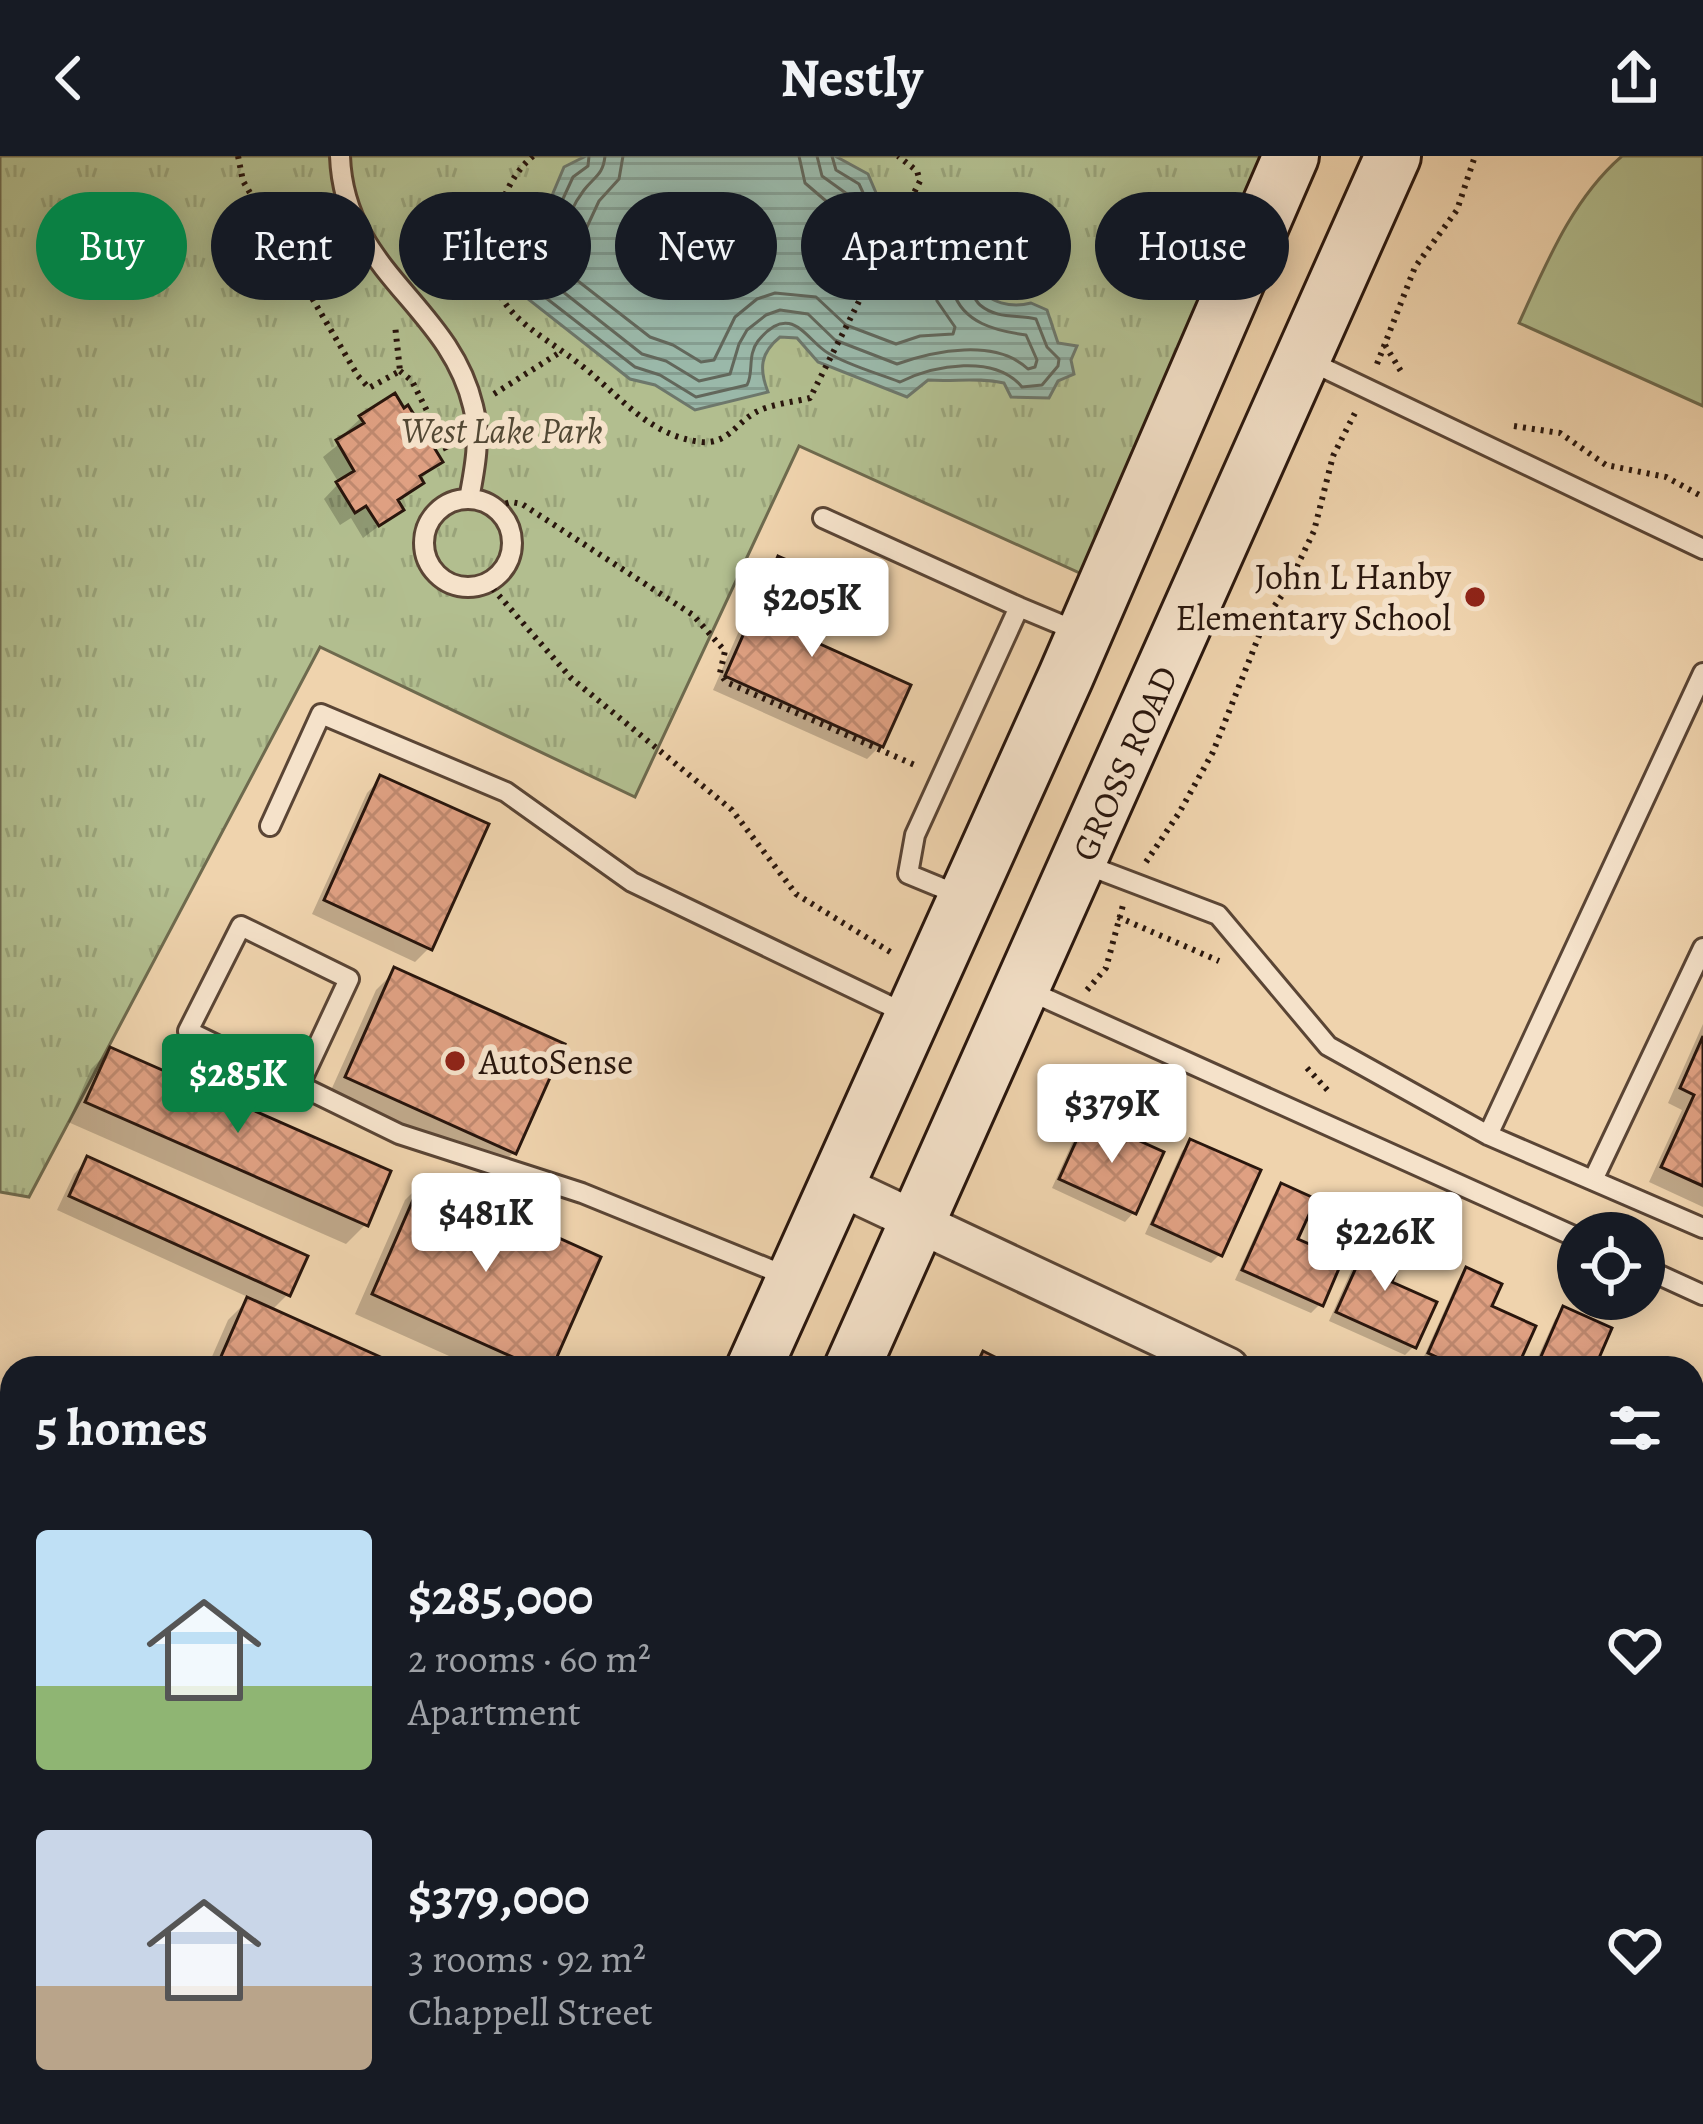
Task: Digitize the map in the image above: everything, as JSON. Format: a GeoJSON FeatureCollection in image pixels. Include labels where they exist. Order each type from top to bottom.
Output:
{"type":"FeatureCollection","features":[{"type":"Feature","properties":{"kind":"main road"},"geometry":{"type":"LineString","coordinates":[[759,1356],[1084,634],[1291,156]]}},
{"type":"Feature","properties":{"kind":"main road","name":"GROSS ROAD"},"geometry":{"type":"LineString","coordinates":[[857,1356],[918,1223],[1044,997],[1079,863],[1394,156]]}},
{"type":"Feature","properties":{"kind":"main road"},"geometry":{"type":"LineString","coordinates":[[1220,317],[1303,357]]}},
{"type":"Feature","properties":{"kind":"street"},"geometry":{"type":"LineString","coordinates":[[839,1185],[1202,1356]]}},
{"type":"Feature","properties":{"kind":"lane"},"geometry":{"type":"LineString","coordinates":[[340,156],[341,187],[362,240],[461,371],[474,407],[478,445],[471,489],[436,512],[427,528],[425,546],[430,564],[442,578],[476,586],[506,566],[512,548],[511,530],[471,489]]}},
{"type":"Feature","properties":{"kind":"lane"},"geometry":{"type":"LineString","coordinates":[[1303,357],[1703,550]]}},
{"type":"Feature","properties":{"kind":"lane"},"geometry":{"type":"LineString","coordinates":[[823,518],[1084,634]]}},
{"type":"Feature","properties":{"kind":"lane"},"geometry":{"type":"LineString","coordinates":[[967,898],[908,874],[915,835],[1019,607]]}},
{"type":"Feature","properties":{"kind":"lane"},"geometry":{"type":"LineString","coordinates":[[1488,1135],[1703,674]]}},
{"type":"Feature","properties":{"kind":"lane"},"geometry":{"type":"LineString","coordinates":[[270,826],[321,714],[506,792],[632,882],[923,996]]}},
{"type":"Feature","properties":{"kind":"lane"},"geometry":{"type":"LineString","coordinates":[[1079,863],[1218,915],[1328,1046],[1488,1135],[1703,1228]]}},
{"type":"Feature","properties":{"kind":"lane"},"geometry":{"type":"LineString","coordinates":[[299,1086],[349,979],[241,926],[188,1031],[299,1086],[399,1133],[582,1193],[794,1279]]}},
{"type":"Feature","properties":{"kind":"lane"},"geometry":{"type":"LineString","coordinates":[[1593,1180],[1703,948]]}},
{"type":"Feature","properties":{"kind":"lane"},"geometry":{"type":"LineString","coordinates":[[1044,997],[1557,1229]]}},
{"type":"Feature","properties":{"kind":"lane"},"geometry":{"type":"LineString","coordinates":[[1665,1278],[1703,1295]]}},
{"type":"Feature","properties":{"kind":"path"},"geometry":{"type":"LineString","coordinates":[[238,156],[243,181],[358,376],[369,388],[400,371]]}},
{"type":"Feature","properties":{"kind":"path"},"geometry":{"type":"LineString","coordinates":[[507,192],[519,168],[533,156]]}},
{"type":"Feature","properties":{"kind":"path"},"geometry":{"type":"LineString","coordinates":[[503,300],[516,319],[655,424],[681,439],[709,443],[726,438],[757,411],[810,398],[920,181],[917,171],[898,156]]}},
{"type":"Feature","properties":{"kind":"path"},"geometry":{"type":"LineString","coordinates":[[1044,997],[1093,986],[1106,968],[1132,882],[1213,752],[1266,618],[1286,592],[1315,531],[1333,456],[1366,390],[1415,267],[1457,210],[1474,156]]}},
{"type":"Feature","properties":{"kind":"path"},"geometry":{"type":"LineString","coordinates":[[426,300],[397,321],[394,329],[400,371],[412,381],[455,468],[471,489]]}},
{"type":"Feature","properties":{"kind":"path"},"geometry":{"type":"LineString","coordinates":[[1385,346],[1413,389]]}},
{"type":"Feature","properties":{"kind":"path"},"geometry":{"type":"LineString","coordinates":[[474,407],[562,351]]}},
{"type":"Feature","properties":{"kind":"path"},"geometry":{"type":"LineString","coordinates":[[1500,424],[1560,433],[1606,465],[1666,477],[1703,497]]}},
{"type":"Feature","properties":{"kind":"path"},"geometry":{"type":"LineString","coordinates":[[493,507],[522,504],[693,615],[725,650],[720,673],[726,682],[942,777]]}},
{"type":"Feature","properties":{"kind":"path"},"geometry":{"type":"LineString","coordinates":[[487,582],[571,678],[731,810],[796,894],[923,996]]}},
{"type":"Feature","properties":{"kind":"green space","name":"West Lake Park"},"geometry":{"type":"Polygon","coordinates":[[[0,156],[1261,156],[1246,192],[1095,192],[1095,300],[1199,300],[1082,574],[799,446],[635,797],[320,647],[29,1197],[0,1192],[0,156]]]}},
{"type":"Feature","properties":{"kind":"green space"},"geometry":{"type":"Polygon","coordinates":[[[1622,156],[1703,156],[1703,406],[1519,323],[1575,212],[1622,156]]]}},
{"type":"Feature","properties":{"kind":"water"},"geometry":{"type":"Polygon","coordinates":[[[586,156],[835,156],[868,174],[876,192],[801,192],[801,300],[1031,303],[1047,310],[1058,343],[1077,346],[1071,360],[1074,374],[1058,381],[1049,398],[1011,397],[1004,383],[976,380],[928,380],[907,397],[818,362],[797,338],[780,337],[763,362],[768,392],[695,410],[655,385],[630,379],[529,300],[591,300],[591,192],[553,192],[564,167],[586,156]]]}},
{"type":"Feature","properties":{"kind":"building"},"geometry":{"type":"Polygon","coordinates":[[[395,393],[404,408],[408,405],[443,462],[420,476],[424,483],[398,500],[404,510],[379,526],[366,506],[355,513],[336,482],[354,471],[336,440],[364,423],[359,416],[395,393]]]}},
{"type":"Feature","properties":{"kind":"building"},"geometry":{"type":"Polygon","coordinates":[[[778,556],[835,581],[809,639],[911,685],[883,747],[725,676],[778,556]]]}},
{"type":"Feature","properties":{"kind":"building"},"geometry":{"type":"Polygon","coordinates":[[[380,775],[489,824],[432,950],[324,900],[380,775]]]}},
{"type":"Feature","properties":{"kind":"building","name":"AutoSense"},"geometry":{"type":"Polygon","coordinates":[[[394,967],[565,1044],[516,1154],[345,1077],[394,967]]]}},
{"type":"Feature","properties":{"kind":"building"},"geometry":{"type":"Polygon","coordinates":[[[1703,1036],[1703,1186],[1661,1167],[1694,1095],[1680,1088],[1703,1036]]]}},
{"type":"Feature","properties":{"kind":"building"},"geometry":{"type":"Polygon","coordinates":[[[110,1047],[391,1171],[368,1226],[85,1102],[110,1047]]]}},
{"type":"Feature","properties":{"kind":"building"},"geometry":{"type":"Polygon","coordinates":[[[1087,1117],[1164,1152],[1136,1214],[1059,1179],[1087,1117]]]}},
{"type":"Feature","properties":{"kind":"building"},"geometry":{"type":"Polygon","coordinates":[[[1190,1139],[1261,1170],[1222,1256],[1152,1224],[1190,1139]]]}},
{"type":"Feature","properties":{"kind":"building"},"geometry":{"type":"Polygon","coordinates":[[[87,1156],[308,1256],[290,1296],[69,1196],[87,1156]]]}},
{"type":"Feature","properties":{"kind":"building"},"geometry":{"type":"Polygon","coordinates":[[[423,1177],[601,1257],[557,1356],[510,1356],[372,1294],[423,1177]]]}},
{"type":"Feature","properties":{"kind":"building"},"geometry":{"type":"Polygon","coordinates":[[[1281,1183],[1316,1199],[1298,1239],[1343,1259],[1323,1306],[1242,1270],[1281,1183]]]}},
{"type":"Feature","properties":{"kind":"building"},"geometry":{"type":"Polygon","coordinates":[[[1373,1230],[1407,1245],[1392,1282],[1437,1302],[1416,1348],[1336,1312],[1373,1230]]]}},
{"type":"Feature","properties":{"kind":"building"},"geometry":{"type":"Polygon","coordinates":[[[1466,1267],[1502,1284],[1492,1306],[1536,1326],[1522,1356],[1428,1353],[1466,1267]]]}},
{"type":"Feature","properties":{"kind":"building"},"geometry":{"type":"Polygon","coordinates":[[[247,1297],[378,1356],[221,1356],[247,1297]]]}},
{"type":"Feature","properties":{"kind":"building"},"geometry":{"type":"Polygon","coordinates":[[[1557,1320],[1594,1320],[1612,1328],[1600,1356],[1541,1356],[1557,1320]]]}},
{"type":"Feature","properties":{"kind":"place","name":"John L Hanby Elementary School"},"geometry":{"type":"Point","coordinates":[1475,597]}},
{"type":"Feature","properties":{"kind":"place","name":"AutoSense"},"geometry":{"type":"Point","coordinates":[455,1061]}}]}
